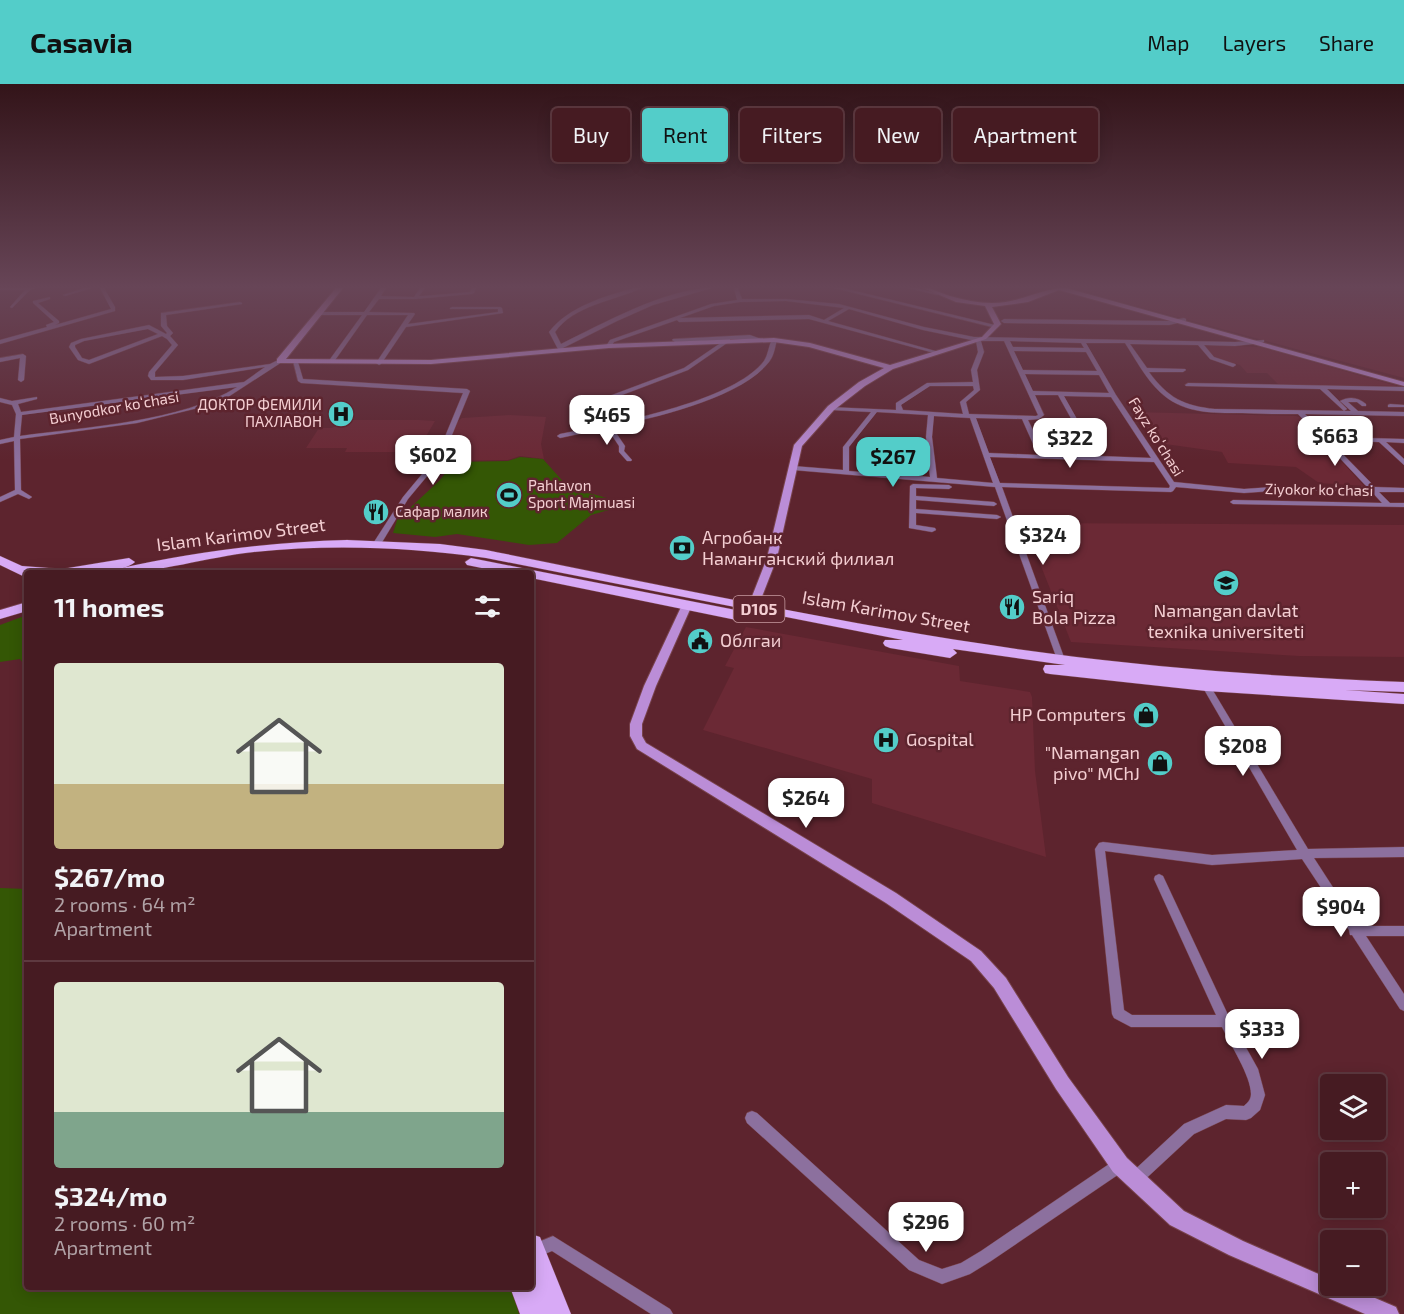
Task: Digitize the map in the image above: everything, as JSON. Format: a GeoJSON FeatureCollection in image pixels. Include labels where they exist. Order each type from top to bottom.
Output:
{"type":"FeatureCollection","features":[{"type":"Feature","properties":{"kind":"main road","name":"Islam Karimov Street"},"geometry":{"type":"LineString","coordinates":[[137,570],[299,545],[378,542],[451,549],[687,605],[751,612],[1060,660],[1185,674],[1404,687]]}},
{"type":"Feature","properties":{"kind":"main road","name":"Islam Karimov Street"},"geometry":{"type":"LineString","coordinates":[[165,570],[190,562],[362,551],[424,555],[508,570]]}},
{"type":"Feature","properties":{"kind":"main road"},"geometry":{"type":"LineString","coordinates":[[79,570],[155,557],[190,562]]}},
{"type":"Feature","properties":{"kind":"main road"},"geometry":{"type":"LineString","coordinates":[[0,560],[23,572]]}},
{"type":"Feature","properties":{"kind":"main road"},"geometry":{"type":"LineString","coordinates":[[177,570],[190,562]]}},
{"type":"Feature","properties":{"kind":"main road","name":"Islam Karimov Street"},"geometry":{"type":"LineString","coordinates":[[534,574],[552,573],[970,657],[1083,674],[1206,686],[1404,699]]}},
{"type":"Feature","properties":{"kind":"main road"},"geometry":{"type":"LineString","coordinates":[[0,607],[24,598]]}},
{"type":"Feature","properties":{"kind":"main road"},"geometry":{"type":"LineString","coordinates":[[0,615],[24,607]]}},
{"type":"Feature","properties":{"kind":"main road"},"geometry":{"type":"LineString","coordinates":[[534,1254],[558,1314]]}},
{"type":"Feature","properties":{"kind":"main road"},"geometry":{"type":"LineString","coordinates":[[524,1290],[532,1314]]}},
{"type":"Feature","properties":{"kind":"street"},"geometry":{"type":"LineString","coordinates":[[73,345],[80,359],[89,362],[133,345]]}},
{"type":"Feature","properties":{"kind":"street"},"geometry":{"type":"LineString","coordinates":[[175,345],[152,372],[153,378],[183,378],[269,364]]}},
{"type":"Feature","properties":{"kind":"street"},"geometry":{"type":"LineString","coordinates":[[280,361],[292,345]]}},
{"type":"Feature","properties":{"kind":"street"},"geometry":{"type":"LineString","coordinates":[[331,362],[343,345]]}},
{"type":"Feature","properties":{"kind":"street"},"geometry":{"type":"LineString","coordinates":[[379,363],[391,345]]}},
{"type":"Feature","properties":{"kind":"street"},"geometry":{"type":"LineString","coordinates":[[559,345],[561,349]]}},
{"type":"Feature","properties":{"kind":"street"},"geometry":{"type":"LineString","coordinates":[[561,349],[568,345]]}},
{"type":"Feature","properties":{"kind":"street"},"geometry":{"type":"LineString","coordinates":[[280,361],[431,362],[621,345]]}},
{"type":"Feature","properties":{"kind":"street"},"geometry":{"type":"LineString","coordinates":[[629,460],[621,451],[622,446],[610,425],[598,411],[598,402],[686,369],[720,345]]}},
{"type":"Feature","properties":{"kind":"street"},"geometry":{"type":"LineString","coordinates":[[561,436],[641,420],[734,387],[767,363],[774,345]]}},
{"type":"Feature","properties":{"kind":"street"},"geometry":{"type":"LineString","coordinates":[[811,345],[890,367]]}},
{"type":"Feature","properties":{"kind":"street"},"geometry":{"type":"LineString","coordinates":[[913,345],[936,352]]}},
{"type":"Feature","properties":{"kind":"street"},"geometry":{"type":"LineString","coordinates":[[751,612],[772,558],[798,445],[831,408],[862,384],[890,367],[959,345]]}},
{"type":"Feature","properties":{"kind":"street"},"geometry":{"type":"LineString","coordinates":[[981,345],[975,370],[976,392],[963,402],[1028,561],[1060,660]]}},
{"type":"Feature","properties":{"kind":"street"},"geometry":{"type":"LineString","coordinates":[[831,408],[931,414],[1024,417],[1041,415],[1009,345]]}},
{"type":"Feature","properties":{"kind":"street","name":"Fayz koʻchasi"},"geometry":{"type":"LineString","coordinates":[[998,488],[1168,491],[1173,489],[1113,395],[1085,345]]}},
{"type":"Feature","properties":{"kind":"street"},"geometry":{"type":"LineString","coordinates":[[1129,345],[1163,393],[1181,405],[1202,410],[1404,414]]}},
{"type":"Feature","properties":{"kind":"street"},"geometry":{"type":"LineString","coordinates":[[1192,347],[1199,345]]}},
{"type":"Feature","properties":{"kind":"street"},"geometry":{"type":"LineString","coordinates":[[1201,345],[1212,358],[1233,365]]}},
{"type":"Feature","properties":{"kind":"street"},"geometry":{"type":"LineString","coordinates":[[1272,345],[1404,382]]}},
{"type":"Feature","properties":{"kind":"street"},"geometry":{"type":"LineString","coordinates":[[1010,349],[1087,350]]}},
{"type":"Feature","properties":{"kind":"street"},"geometry":{"type":"LineString","coordinates":[[0,360],[23,356],[21,380]]}},
{"type":"Feature","properties":{"kind":"street","name":"Bunyodkor koʻchasi"},"geometry":{"type":"LineString","coordinates":[[0,442],[167,415],[236,392],[245,384],[258,378],[269,364],[280,361]]}},
{"type":"Feature","properties":{"kind":"street"},"geometry":{"type":"LineString","coordinates":[[295,362],[301,381],[467,391],[440,457],[405,498],[378,542]]}},
{"type":"Feature","properties":{"kind":"street"},"geometry":{"type":"LineString","coordinates":[[1146,370],[1183,370]]}},
{"type":"Feature","properties":{"kind":"street"},"geometry":{"type":"LineString","coordinates":[[1020,372],[1101,373]]}},
{"type":"Feature","properties":{"kind":"street","name":"Bunyodkor koʻchasi"},"geometry":{"type":"LineString","coordinates":[[19,414],[245,384]]}},
{"type":"Feature","properties":{"kind":"street"},"geometry":{"type":"LineString","coordinates":[[900,412],[898,404],[929,384],[977,384]]}},
{"type":"Feature","properties":{"kind":"street"},"geometry":{"type":"LineString","coordinates":[[1188,385],[1404,389]]}},
{"type":"Feature","properties":{"kind":"street"},"geometry":{"type":"LineString","coordinates":[[1322,387],[1351,412]]}},
{"type":"Feature","properties":{"kind":"street"},"geometry":{"type":"LineString","coordinates":[[1031,393],[1113,395]]}},
{"type":"Feature","properties":{"kind":"street"},"geometry":{"type":"LineString","coordinates":[[1060,394],[1096,458]]}},
{"type":"Feature","properties":{"kind":"street"},"geometry":{"type":"LineString","coordinates":[[0,400],[12,403],[35,398]]}},
{"type":"Feature","properties":{"kind":"street"},"geometry":{"type":"LineString","coordinates":[[1351,412],[1343,401],[1358,400],[1364,405]]}},
{"type":"Feature","properties":{"kind":"street"},"geometry":{"type":"LineString","coordinates":[[12,403],[19,414],[18,491]]}},
{"type":"Feature","properties":{"kind":"street"},"geometry":{"type":"LineString","coordinates":[[1390,406],[1403,405]]}},
{"type":"Feature","properties":{"kind":"street"},"geometry":{"type":"LineString","coordinates":[[846,472],[846,447],[874,412]]}},
{"type":"Feature","properties":{"kind":"street"},"geometry":{"type":"LineString","coordinates":[[1299,412],[1388,505]]}},
{"type":"Feature","properties":{"kind":"street"},"geometry":{"type":"LineString","coordinates":[[931,414],[929,437],[934,479]]}},
{"type":"Feature","properties":{"kind":"street"},"geometry":{"type":"LineString","coordinates":[[1024,417],[1042,456]]}},
{"type":"Feature","properties":{"kind":"street"},"geometry":{"type":"LineString","coordinates":[[1325,439],[1404,441]]}},
{"type":"Feature","properties":{"kind":"street"},"geometry":{"type":"LineString","coordinates":[[1380,440],[1403,460]]}},
{"type":"Feature","properties":{"kind":"street"},"geometry":{"type":"LineString","coordinates":[[986,454],[1155,460]]}},
{"type":"Feature","properties":{"kind":"street"},"geometry":{"type":"LineString","coordinates":[[898,457],[901,477]]}},
{"type":"Feature","properties":{"kind":"street"},"geometry":{"type":"LineString","coordinates":[[793,468],[934,479],[998,488]]}},
{"type":"Feature","properties":{"kind":"street"},"geometry":{"type":"LineString","coordinates":[[932,530],[912,525],[914,511],[912,498],[915,484],[998,488]]}},
{"type":"Feature","properties":{"kind":"street"},"geometry":{"type":"LineString","coordinates":[[1171,484],[1222,491],[1270,491],[1288,488],[1404,490]]}},
{"type":"Feature","properties":{"kind":"street"},"geometry":{"type":"LineString","coordinates":[[18,491],[29,497]]}},
{"type":"Feature","properties":{"kind":"street"},"geometry":{"type":"LineString","coordinates":[[0,500],[18,491]]}},
{"type":"Feature","properties":{"kind":"street"},"geometry":{"type":"LineString","coordinates":[[912,498],[994,504]]}},
{"type":"Feature","properties":{"kind":"street","name":"Ziyokor koʻchasi"},"geometry":{"type":"LineString","coordinates":[[1233,502],[1404,505]]}},
{"type":"Feature","properties":{"kind":"street"},"geometry":{"type":"LineString","coordinates":[[914,511],[997,517]]}},
{"type":"Feature","properties":{"kind":"street"},"geometry":{"type":"LineString","coordinates":[[687,605],[650,686],[636,724],[636,735],[641,746],[891,898],[976,956],[1000,982],[1030,1034],[1120,1165],[1176,1218],[1236,1248],[1389,1314]]}},
{"type":"Feature","properties":{"kind":"street"},"geometry":{"type":"LineString","coordinates":[[1206,686],[1305,854],[1404,1005]]}},
{"type":"Feature","properties":{"kind":"street"},"geometry":{"type":"LineString","coordinates":[[1225,1021],[1131,1021],[1118,1014],[1100,849],[1103,846],[1212,860],[1305,854],[1404,852]]}},
{"type":"Feature","properties":{"kind":"street"},"geometry":{"type":"LineString","coordinates":[[1134,1180],[1189,1129],[1226,1112],[1246,1113],[1255,1105],[1258,1095],[1252,1074],[1159,879]]}},
{"type":"Feature","properties":{"kind":"street"},"geometry":{"type":"LineString","coordinates":[[1354,931],[1404,931]]}},
{"type":"Feature","properties":{"kind":"street"},"geometry":{"type":"LineString","coordinates":[[752,1118],[914,1265],[942,1277],[965,1269],[987,1257],[1120,1165]]}},
{"type":"Feature","properties":{"kind":"street"},"geometry":{"type":"LineString","coordinates":[[534,1248],[553,1243],[664,1314]]}},
{"type":"Feature","properties":{"kind":"shaded area"},"geometry":{"type":"Polygon","coordinates":[[[1201,345],[1260,347],[1397,386],[1279,385],[1267,373],[1247,373],[1240,365],[1211,357],[1201,345]]]}},
{"type":"Feature","properties":{"kind":"shaded area"},"geometry":{"type":"Polygon","coordinates":[[[1283,345],[1404,345],[1404,378],[1283,345]]]}},
{"type":"Feature","properties":{"kind":"shaded area"},"geometry":{"type":"Polygon","coordinates":[[[1134,412],[1296,416],[1302,418],[1364,486],[1319,483],[1296,467],[1228,463],[1222,452],[1158,443],[1134,412]]]}},
{"type":"Feature","properties":{"kind":"shaded area"},"geometry":{"type":"Polygon","coordinates":[[[510,415],[546,417],[541,444],[544,459],[520,456],[508,460],[442,461],[457,422],[462,418],[510,415]]]}},
{"type":"Feature","properties":{"kind":"shaded area"},"geometry":{"type":"Polygon","coordinates":[[[346,420],[435,421],[425,438],[428,439],[421,452],[345,452],[347,448],[306,448],[319,428],[332,428],[346,420]]]}},
{"type":"Feature","properties":{"kind":"shaded area","name":"Namangan davlat texnika universiteti"},"geometry":{"type":"Polygon","coordinates":[[[1024,523],[1404,525],[1404,657],[1299,656],[1071,642],[1024,523]]]}},
{"type":"Feature","properties":{"kind":"shaded area","name":"Gospital"},"geometry":{"type":"Polygon","coordinates":[[[746,627],[959,666],[960,681],[1030,692],[1035,771],[1046,857],[872,803],[872,779],[703,730],[734,668],[725,666],[746,627]]]}},
{"type":"Feature","properties":{"kind":"green space","name":"Pahlavon Sport Majmuasi"},"geometry":{"type":"Polygon","coordinates":[[[520,457],[543,459],[568,487],[621,502],[612,509],[591,515],[557,543],[529,545],[457,534],[435,537],[393,533],[397,520],[440,480],[454,462],[508,461],[520,457]]]}},
{"type":"Feature","properties":{"kind":"green space"},"geometry":{"type":"Polygon","coordinates":[[[24,616],[24,665],[20,659],[0,662],[0,625],[24,616]]]}},
{"type":"Feature","properties":{"kind":"green space"},"geometry":{"type":"Polygon","coordinates":[[[0,888],[24,889],[24,1290],[512,1290],[519,1314],[0,1314],[0,888]]]}},
{"type":"Feature","properties":{"kind":"place","name":"ДОКТОР ФЕМИЛИ ПАХЛАВОН"},"geometry":{"type":"Point","coordinates":[341,414]}},
{"type":"Feature","properties":{"kind":"place","name":"Pahlavon Sport Majmuasi"},"geometry":{"type":"Point","coordinates":[509,495]}},
{"type":"Feature","properties":{"kind":"place","name":"Сафар малик"},"geometry":{"type":"Point","coordinates":[376,512]}},
{"type":"Feature","properties":{"kind":"place","name":"Агробанк Наманганский филиал"},"geometry":{"type":"Point","coordinates":[682,548]}},
{"type":"Feature","properties":{"kind":"place","name":"Namangan davlat texnika universiteti"},"geometry":{"type":"Point","coordinates":[1226,583]}},
{"type":"Feature","properties":{"kind":"place","name":"Sariq Bola Pizza"},"geometry":{"type":"Point","coordinates":[1012,607]}},
{"type":"Feature","properties":{"kind":"place","name":"Облгаи"},"geometry":{"type":"Point","coordinates":[700,641]}},
{"type":"Feature","properties":{"kind":"place","name":"HP Computers"},"geometry":{"type":"Point","coordinates":[1146,715]}},
{"type":"Feature","properties":{"kind":"place","name":"Gospital"},"geometry":{"type":"Point","coordinates":[886,740]}},
{"type":"Feature","properties":{"kind":"place","name":"\"Namangan pivo\" MChJ"},"geometry":{"type":"Point","coordinates":[1160,763]}}]}
